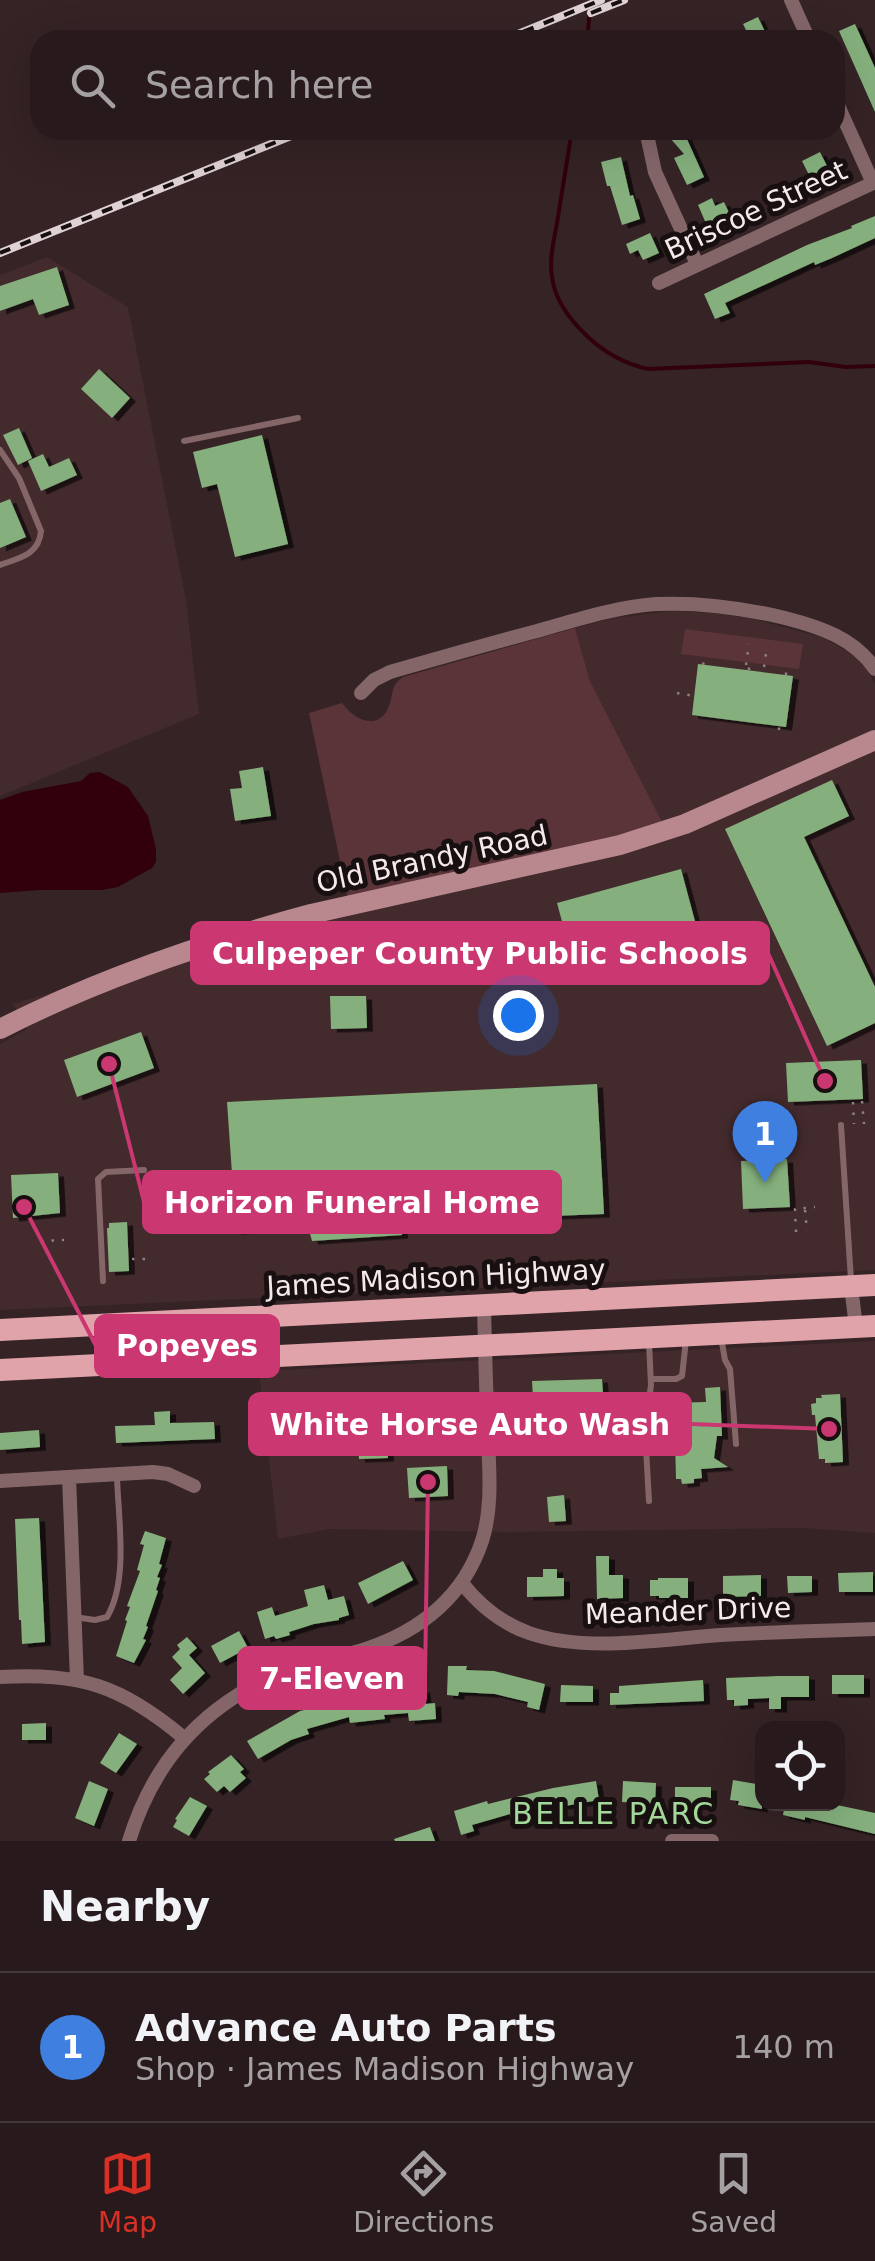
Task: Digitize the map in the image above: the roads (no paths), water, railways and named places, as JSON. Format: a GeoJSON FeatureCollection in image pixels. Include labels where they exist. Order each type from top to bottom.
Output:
{"type":"FeatureCollection","features":[{"type":"Feature","properties":{"kind":"main road","name":"James Madison Highway"},"geometry":{"type":"LineString","coordinates":[[0,1330],[875,1285]]}},
{"type":"Feature","properties":{"kind":"main road"},"geometry":{"type":"LineString","coordinates":[[157,1322],[160,1363]]}},
{"type":"Feature","properties":{"kind":"main road"},"geometry":{"type":"LineString","coordinates":[[0,1370],[865,1326]]}},
{"type":"Feature","properties":{"kind":"street"},"geometry":{"type":"LineString","coordinates":[[791,0],[804,30]]}},
{"type":"Feature","properties":{"kind":"street"},"geometry":{"type":"LineString","coordinates":[[845,120],[874,182]]}},
{"type":"Feature","properties":{"kind":"street"},"geometry":{"type":"LineString","coordinates":[[648,140],[655,172],[697,264]]}},
{"type":"Feature","properties":{"kind":"street","name":"Briscoe Street"},"geometry":{"type":"LineString","coordinates":[[658,283],[874,182]]}},
{"type":"Feature","properties":{"kind":"street"},"geometry":{"type":"LineString","coordinates":[[361,693],[390,672],[604,612],[654,604],[730,607],[806,624],[854,645],[875,669]]}},
{"type":"Feature","properties":{"kind":"street","name":"Old Brandy Road"},"geometry":{"type":"LineString","coordinates":[[0,1029],[78,992],[261,927],[665,832],[875,740]]}},
{"type":"Feature","properties":{"kind":"street"},"geometry":{"type":"LineString","coordinates":[[851,1286],[865,1326]]}},
{"type":"Feature","properties":{"kind":"street"},"geometry":{"type":"LineString","coordinates":[[129,1841],[165,1761],[184,1738],[220,1707],[276,1674],[363,1650],[412,1628],[432,1616],[462,1583],[483,1540],[490,1499],[484,1305]]}},
{"type":"Feature","properties":{"kind":"street"},"geometry":{"type":"LineString","coordinates":[[0,1481],[153,1472],[194,1486]]}},
{"type":"Feature","properties":{"kind":"street"},"geometry":{"type":"LineString","coordinates":[[69,1477],[77,1680]]}},
{"type":"Feature","properties":{"kind":"street","name":"Meander Drive"},"geometry":{"type":"LineString","coordinates":[[462,1583],[491,1614],[513,1627],[553,1639],[608,1643],[875,1629]]}},
{"type":"Feature","properties":{"kind":"street"},"geometry":{"type":"LineString","coordinates":[[0,1678],[41,1675],[102,1686],[154,1714],[184,1738]]}},
{"type":"Feature","properties":{"kind":"street"},"geometry":{"type":"LineString","coordinates":[[672,1841],[712,1841]]}},
{"type":"Feature","properties":{"kind":"lane"},"geometry":{"type":"LineString","coordinates":[[184,441],[298,418]]}},
{"type":"Feature","properties":{"kind":"lane"},"geometry":{"type":"LineString","coordinates":[[0,450],[19,478],[41,531],[38,546],[32,552],[0,565]]}},
{"type":"Feature","properties":{"kind":"lane"},"geometry":{"type":"LineString","coordinates":[[841,1125],[851,1286]]}},
{"type":"Feature","properties":{"kind":"lane"},"geometry":{"type":"LineString","coordinates":[[103,1281],[98,1178],[106,1172],[144,1170]]}},
{"type":"Feature","properties":{"kind":"lane"},"geometry":{"type":"LineString","coordinates":[[721,1334],[730,1369],[736,1444]]}},
{"type":"Feature","properties":{"kind":"lane"},"geometry":{"type":"LineString","coordinates":[[651,1379],[682,1376],[686,1336]]}},
{"type":"Feature","properties":{"kind":"lane"},"geometry":{"type":"LineString","coordinates":[[649,1338],[650,1412],[645,1430],[649,1501]]}},
{"type":"Feature","properties":{"kind":"lane"},"geometry":{"type":"LineString","coordinates":[[74,1617],[107,1617],[114,1606],[120,1559],[116,1474]]}},
{"type":"Feature","properties":{"kind":"waterway"},"geometry":{"type":"LineString","coordinates":[[588,30],[591,0]]}},
{"type":"Feature","properties":{"kind":"waterway"},"geometry":{"type":"LineString","coordinates":[[570,140],[552,250],[552,277],[564,310],[600,347],[623,361],[648,369],[809,362],[875,366]]}},
{"type":"Feature","properties":{"kind":"railway"},"geometry":{"type":"LineString","coordinates":[[528,30],[601,0]]}},
{"type":"Feature","properties":{"kind":"railway"},"geometry":{"type":"LineString","coordinates":[[591,13],[624,0]]}},
{"type":"Feature","properties":{"kind":"railway"},"geometry":{"type":"LineString","coordinates":[[0,253],[281,140]]}},
{"type":"Feature","properties":{"kind":"place","name":"Horizon Funeral Home"},"geometry":{"type":"Point","coordinates":[109,1064]}},
{"type":"Feature","properties":{"kind":"place","name":"Culpeper County Public Schools"},"geometry":{"type":"Point","coordinates":[825,1081]}},
{"type":"Feature","properties":{"kind":"place","name":"Advance Auto Parts"},"geometry":{"type":"Point","coordinates":[765,1183]}},
{"type":"Feature","properties":{"kind":"place","name":"Popeyes"},"geometry":{"type":"Point","coordinates":[24,1207]}},
{"type":"Feature","properties":{"kind":"place","name":"White Horse Auto Wash"},"geometry":{"type":"Point","coordinates":[829,1429]}},
{"type":"Feature","properties":{"kind":"place","name":"7-Eleven"},"geometry":{"type":"Point","coordinates":[428,1482]}},
{"type":"Feature","properties":{"kind":"district","name":"BELLE PARC"},"geometry":{"type":"Point","coordinates":[614,1813]}}]}
